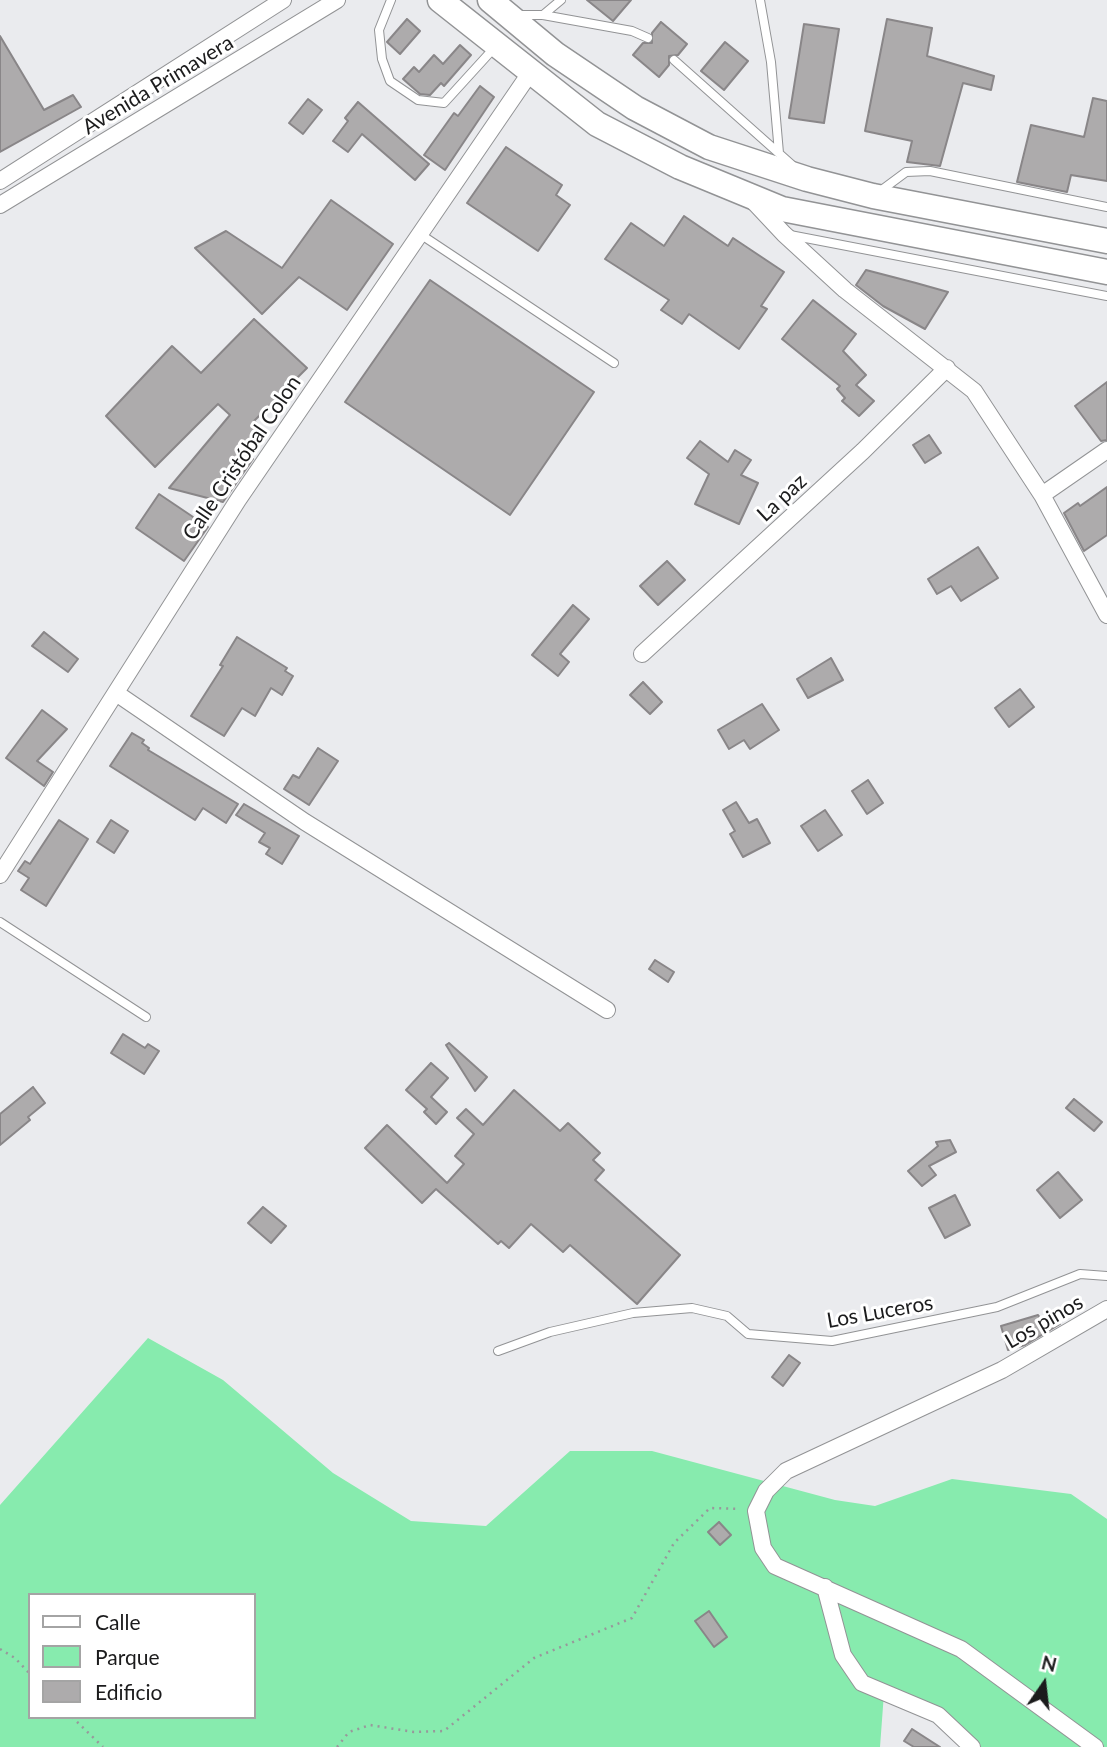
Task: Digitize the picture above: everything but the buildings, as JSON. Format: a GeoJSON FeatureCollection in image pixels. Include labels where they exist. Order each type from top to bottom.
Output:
{"type":"FeatureCollection","features":[{"type":"Feature","properties":{"kind":"main road"},"geometry":{"type":"LineString","coordinates":[[440,0],[597,124],[680,167],[748,195],[795,211],[1107,272]]}},
{"type":"Feature","properties":{"kind":"main road"},"geometry":{"type":"LineString","coordinates":[[498,7],[555,54],[635,108],[709,146],[807,179],[873,196],[1107,241]]}},
{"type":"Feature","properties":{"kind":"street","name":"Avenida Primavera"},"geometry":{"type":"LineString","coordinates":[[0,181],[283,0]]}},
{"type":"Feature","properties":{"kind":"street","name":"Avenida Primavera"},"geometry":{"type":"LineString","coordinates":[[0,205],[337,0]]}},
{"type":"Feature","properties":{"kind":"street","name":"Calle Cristóbal Colon"},"geometry":{"type":"LineString","coordinates":[[0,874],[238,500],[530,73]]}},
{"type":"Feature","properties":{"kind":"street"},"geometry":{"type":"LineString","coordinates":[[748,195],[784,234],[845,290],[974,391],[1042,495],[1107,615]]}},
{"type":"Feature","properties":{"kind":"street","name":"La paz"},"geometry":{"type":"LineString","coordinates":[[642,654],[863,451],[947,368]]}},
{"type":"Feature","properties":{"kind":"street"},"geometry":{"type":"LineString","coordinates":[[1042,495],[1107,450]]}},
{"type":"Feature","properties":{"kind":"street"},"geometry":{"type":"LineString","coordinates":[[116,693],[305,822],[607,1010]]}},
{"type":"Feature","properties":{"kind":"street","name":"Los pinos"},"geometry":{"type":"LineString","coordinates":[[757,1511],[766,1491],[786,1471],[1002,1370],[1107,1309]]}},
{"type":"Feature","properties":{"kind":"street"},"geometry":{"type":"LineString","coordinates":[[757,1511],[763,1548],[775,1566],[961,1649],[1095,1747]]}},
{"type":"Feature","properties":{"kind":"street"},"geometry":{"type":"LineString","coordinates":[[825,1587],[843,1655],[862,1683],[938,1715],[972,1747]]}},
{"type":"Feature","properties":{"kind":"lane"},"geometry":{"type":"LineString","coordinates":[[391,0],[379,30],[382,59],[390,81],[418,100],[444,103],[496,46]]}},
{"type":"Feature","properties":{"kind":"lane"},"geometry":{"type":"LineString","coordinates":[[543,15],[561,0]]}},
{"type":"Feature","properties":{"kind":"lane"},"geometry":{"type":"LineString","coordinates":[[760,0],[771,62],[779,153]]}},
{"type":"Feature","properties":{"kind":"lane"},"geometry":{"type":"LineString","coordinates":[[498,7],[632,30],[648,38]]}},
{"type":"Feature","properties":{"kind":"lane"},"geometry":{"type":"LineString","coordinates":[[674,60],[807,179]]}},
{"type":"Feature","properties":{"kind":"lane"},"geometry":{"type":"LineString","coordinates":[[873,196],[906,172],[930,171],[1107,207]]}},
{"type":"Feature","properties":{"kind":"lane"},"geometry":{"type":"LineString","coordinates":[[420,234],[614,363]]}},
{"type":"Feature","properties":{"kind":"lane"},"geometry":{"type":"LineString","coordinates":[[784,234],[1107,296]]}},
{"type":"Feature","properties":{"kind":"lane"},"geometry":{"type":"LineString","coordinates":[[0,922],[146,1017]]}},
{"type":"Feature","properties":{"kind":"lane","name":"Los Luceros"},"geometry":{"type":"LineString","coordinates":[[498,1351],[550,1332],[633,1313],[692,1308],[727,1316],[748,1334],[832,1341],[997,1307],[1080,1274],[1107,1276]]}},
{"type":"Feature","properties":{"kind":"path"},"geometry":{"type":"LineString","coordinates":[[337,1747],[349,1732],[370,1726],[414,1732],[444,1731],[534,1658],[632,1618],[674,1543],[710,1508],[757,1511]]}},
{"type":"Feature","properties":{"kind":"path"},"geometry":{"type":"LineString","coordinates":[[0,1649],[15,1658],[28,1672]]}},
{"type":"Feature","properties":{"kind":"path"},"geometry":{"type":"LineString","coordinates":[[74,1719],[103,1747]]}},
{"type":"Feature","properties":{"kind":"green space"},"geometry":{"type":"Polygon","coordinates":[[[148,1338],[223,1380],[333,1473],[411,1521],[486,1526],[570,1451],[652,1451],[835,1500],[875,1506],[952,1479],[1071,1494],[1107,1519],[1107,1747],[975,1747],[884,1693],[880,1747],[0,1747],[0,1505],[148,1338]]]}}]}
